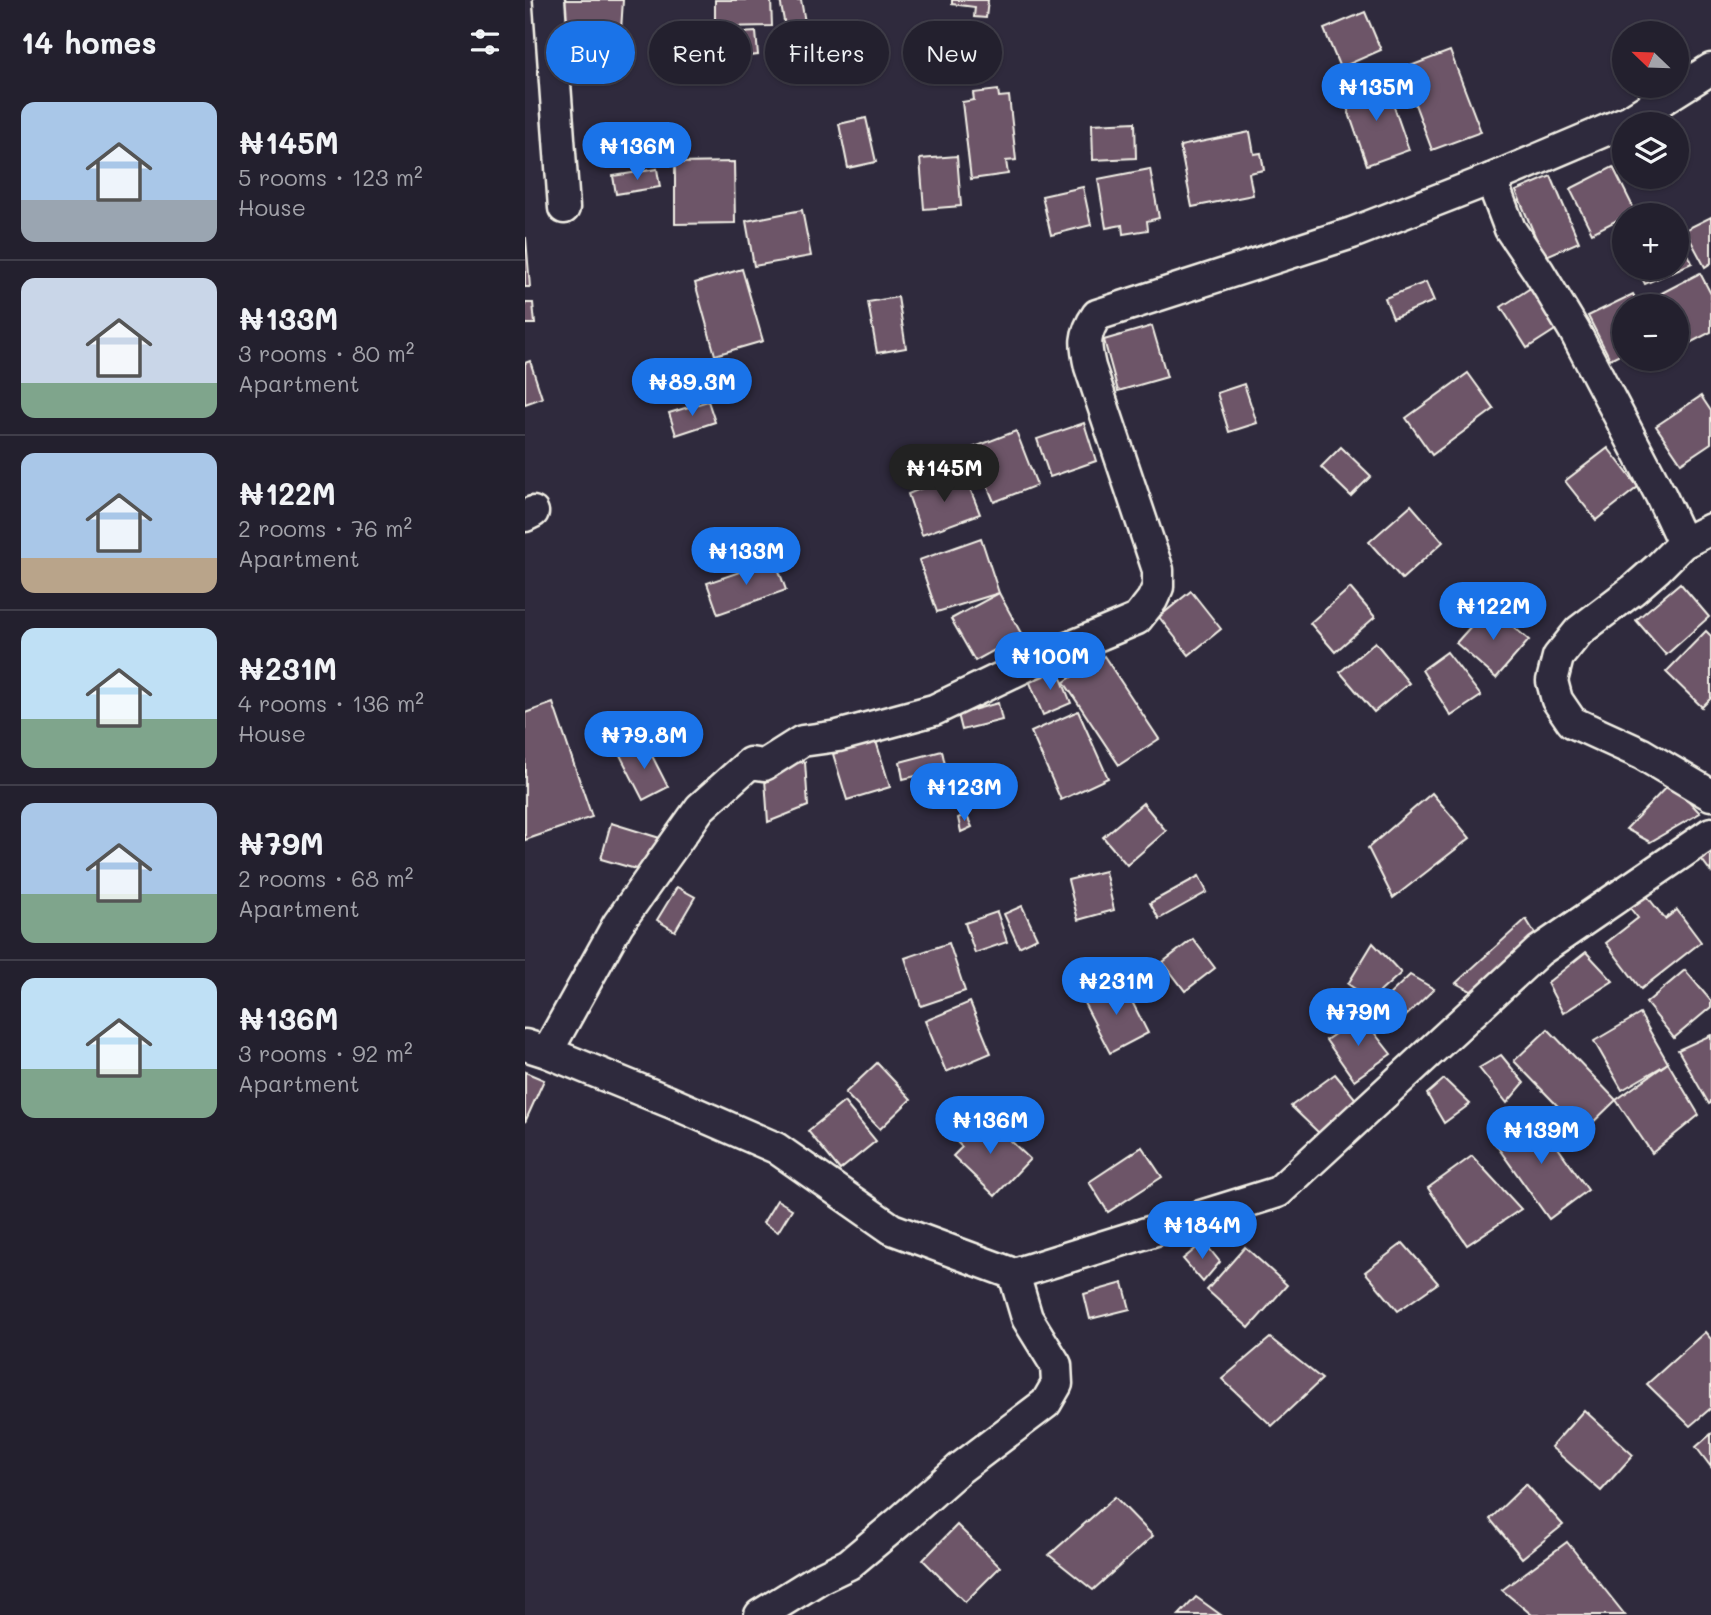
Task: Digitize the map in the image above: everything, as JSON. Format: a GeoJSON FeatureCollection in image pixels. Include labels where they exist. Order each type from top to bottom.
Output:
{"type":"FeatureCollection","features":[{"type":"Feature","properties":{"kind":"street"},"geometry":{"type":"LineString","coordinates":[[549,0],[564,208]]}},
{"type":"Feature","properties":{"kind":"street"},"geometry":{"type":"LineString","coordinates":[[1711,69],[1629,120],[1492,179],[1352,233],[1097,315],[1088,328],[1085,344],[1090,368],[1158,570],[1158,587],[1152,600],[1136,620],[1032,663],[934,710],[838,736],[802,741],[764,765],[750,763],[700,808],[618,924],[536,1049],[776,1147],[892,1229],[1014,1274],[1278,1192],[1539,951],[1711,833]]}},
{"type":"Feature","properties":{"kind":"street"},"geometry":{"type":"LineString","coordinates":[[1492,179],[1510,229],[1574,330],[1683,543]]}},
{"type":"Feature","properties":{"kind":"street"},"geometry":{"type":"LineString","coordinates":[[1711,528],[1683,543],[1641,583],[1579,631],[1558,657],[1552,681],[1557,700],[1573,722],[1642,754],[1711,794]]}},
{"type":"Feature","properties":{"kind":"street"},"geometry":{"type":"LineString","coordinates":[[760,1615],[820,1578],[849,1564],[959,1469],[1046,1403],[1057,1384],[1056,1365],[1027,1318],[1014,1274]]}},
{"type":"Feature","properties":{"kind":"building"},"geometry":{"type":"Polygon","coordinates":[[[560,0],[623,0],[622,21],[558,21],[560,0]]]}},
{"type":"Feature","properties":{"kind":"building"},"geometry":{"type":"Polygon","coordinates":[[[715,0],[771,0],[772,21],[765,21],[765,26],[751,26],[751,21],[715,21],[715,0]]]}},
{"type":"Feature","properties":{"kind":"building"},"geometry":{"type":"Polygon","coordinates":[[[780,0],[801,0],[805,21],[784,21],[780,0]]]}},
{"type":"Feature","properties":{"kind":"building"},"geometry":{"type":"Polygon","coordinates":[[[952,0],[988,0],[986,18],[974,17],[975,7],[952,4],[952,0]]]}},
{"type":"Feature","properties":{"kind":"building"},"geometry":{"type":"Polygon","coordinates":[[[1365,12],[1381,50],[1340,68],[1324,29],[1365,12]]]}},
{"type":"Feature","properties":{"kind":"building"},"geometry":{"type":"Polygon","coordinates":[[[751,32],[756,32],[758,55],[751,56],[751,32]]]}},
{"type":"Feature","properties":{"kind":"building"},"geometry":{"type":"Polygon","coordinates":[[[1450,51],[1481,132],[1432,150],[1402,69],[1450,51]]]}},
{"type":"Feature","properties":{"kind":"building"},"geometry":{"type":"Polygon","coordinates":[[[1385,81],[1409,150],[1367,165],[1343,96],[1385,81]]]}},
{"type":"Feature","properties":{"kind":"building"},"geometry":{"type":"Polygon","coordinates":[[[998,90],[999,97],[1009,96],[1016,160],[1006,161],[1008,174],[971,179],[962,102],[974,100],[973,93],[998,90]]]}},
{"type":"Feature","properties":{"kind":"building"},"geometry":{"type":"Polygon","coordinates":[[[866,118],[876,162],[848,168],[839,124],[866,118]]]}},
{"type":"Feature","properties":{"kind":"building"},"geometry":{"type":"Polygon","coordinates":[[[1135,122],[1136,158],[1093,160],[1092,124],[1135,122]]]}},
{"type":"Feature","properties":{"kind":"building"},"geometry":{"type":"Polygon","coordinates":[[[1250,132],[1254,154],[1261,153],[1264,170],[1249,173],[1253,195],[1192,207],[1180,146],[1250,132]]]}},
{"type":"Feature","properties":{"kind":"building"},"geometry":{"type":"Polygon","coordinates":[[[957,156],[961,206],[924,209],[920,159],[957,156]]]}},
{"type":"Feature","properties":{"kind":"building"},"geometry":{"type":"Polygon","coordinates":[[[734,162],[735,223],[675,224],[675,163],[734,162]]]}},
{"type":"Feature","properties":{"kind":"building"},"geometry":{"type":"Polygon","coordinates":[[[1612,168],[1612,189],[1624,189],[1631,203],[1612,203],[1612,223],[1592,233],[1570,189],[1612,168]]]}},
{"type":"Feature","properties":{"kind":"building"},"geometry":{"type":"Polygon","coordinates":[[[657,169],[660,187],[616,194],[613,176],[657,169]]]}},
{"type":"Feature","properties":{"kind":"building"},"geometry":{"type":"Polygon","coordinates":[[[1150,169],[1159,218],[1147,221],[1148,230],[1123,234],[1122,225],[1106,228],[1098,179],[1150,169]]]}},
{"type":"Feature","properties":{"kind":"building"},"geometry":{"type":"Polygon","coordinates":[[[1551,176],[1579,242],[1544,257],[1516,191],[1551,176]]]}},
{"type":"Feature","properties":{"kind":"building"},"geometry":{"type":"Polygon","coordinates":[[[1083,187],[1091,225],[1051,235],[1042,196],[1083,187]]]}},
{"type":"Feature","properties":{"kind":"building"},"geometry":{"type":"Polygon","coordinates":[[[802,210],[811,256],[754,266],[746,221],[802,210]]]}},
{"type":"Feature","properties":{"kind":"building"},"geometry":{"type":"Polygon","coordinates":[[[1711,217],[1711,263],[1705,267],[1689,237],[1689,228],[1711,217]]]}},
{"type":"Feature","properties":{"kind":"building"},"geometry":{"type":"Polygon","coordinates":[[[526,238],[530,287],[525,287],[526,238]]]}},
{"type":"Feature","properties":{"kind":"building"},"geometry":{"type":"Polygon","coordinates":[[[742,269],[763,341],[715,355],[695,283],[742,269]]]}},
{"type":"Feature","properties":{"kind":"building"},"geometry":{"type":"Polygon","coordinates":[[[1700,273],[1711,294],[1711,332],[1689,343],[1689,294],[1660,294],[1700,273]]]}},
{"type":"Feature","properties":{"kind":"building"},"geometry":{"type":"Polygon","coordinates":[[[1426,282],[1434,301],[1393,318],[1385,298],[1426,282]]]}},
{"type":"Feature","properties":{"kind":"building"},"geometry":{"type":"Polygon","coordinates":[[[1540,282],[1566,323],[1527,348],[1501,307],[1540,282]]]}},
{"type":"Feature","properties":{"kind":"building"},"geometry":{"type":"Polygon","coordinates":[[[898,297],[906,348],[877,353],[868,302],[898,297]]]}},
{"type":"Feature","properties":{"kind":"building"},"geometry":{"type":"Polygon","coordinates":[[[525,303],[533,303],[535,324],[525,324],[525,303]]]}},
{"type":"Feature","properties":{"kind":"building"},"geometry":{"type":"Polygon","coordinates":[[[1612,304],[1612,358],[1610,359],[1588,316],[1612,304]]]}},
{"type":"Feature","properties":{"kind":"building"},"geometry":{"type":"Polygon","coordinates":[[[1152,326],[1167,377],[1118,391],[1104,340],[1152,326]]]}},
{"type":"Feature","properties":{"kind":"building"},"geometry":{"type":"Polygon","coordinates":[[[530,361],[542,398],[525,404],[525,363],[530,361]]]}},
{"type":"Feature","properties":{"kind":"building"},"geometry":{"type":"Polygon","coordinates":[[[1468,373],[1494,409],[1432,455],[1406,418],[1468,373]]]}},
{"type":"Feature","properties":{"kind":"building"},"geometry":{"type":"Polygon","coordinates":[[[1244,384],[1257,423],[1229,432],[1217,393],[1244,384]]]}},
{"type":"Feature","properties":{"kind":"building"},"geometry":{"type":"Polygon","coordinates":[[[1701,396],[1711,411],[1711,443],[1681,463],[1656,426],[1701,396]]]}},
{"type":"Feature","properties":{"kind":"building"},"geometry":{"type":"Polygon","coordinates":[[[708,401],[715,422],[676,435],[669,413],[708,401]]]}},
{"type":"Feature","properties":{"kind":"building"},"geometry":{"type":"Polygon","coordinates":[[[1084,423],[1096,461],[1050,477],[1037,439],[1084,423]]]}},
{"type":"Feature","properties":{"kind":"building"},"geometry":{"type":"Polygon","coordinates":[[[1016,431],[1037,485],[994,502],[972,448],[1016,431]]]}},
{"type":"Feature","properties":{"kind":"building"},"geometry":{"type":"Polygon","coordinates":[[[1341,447],[1371,476],[1351,496],[1321,467],[1341,447]]]}},
{"type":"Feature","properties":{"kind":"building"},"geometry":{"type":"Polygon","coordinates":[[[1608,448],[1638,487],[1596,520],[1565,481],[1608,448]]]}},
{"type":"Feature","properties":{"kind":"building"},"geometry":{"type":"Polygon","coordinates":[[[963,471],[980,514],[922,535],[908,494],[963,471]]]}},
{"type":"Feature","properties":{"kind":"building"},"geometry":{"type":"Polygon","coordinates":[[[1411,505],[1443,542],[1402,579],[1369,542],[1411,505]]]}},
{"type":"Feature","properties":{"kind":"building"},"geometry":{"type":"Polygon","coordinates":[[[981,538],[999,593],[937,612],[919,560],[981,538]]]}},
{"type":"Feature","properties":{"kind":"building"},"geometry":{"type":"Polygon","coordinates":[[[775,560],[786,590],[718,614],[707,583],[775,560]]]}},
{"type":"Feature","properties":{"kind":"building"},"geometry":{"type":"Polygon","coordinates":[[[1680,583],[1709,617],[1666,655],[1636,620],[1680,583]]]}},
{"type":"Feature","properties":{"kind":"building"},"geometry":{"type":"Polygon","coordinates":[[[1350,588],[1375,617],[1335,652],[1310,623],[1350,588]]]}},
{"type":"Feature","properties":{"kind":"building"},"geometry":{"type":"Polygon","coordinates":[[[1191,591],[1221,629],[1189,655],[1159,617],[1191,591]]]}},
{"type":"Feature","properties":{"kind":"building"},"geometry":{"type":"Polygon","coordinates":[[[999,593],[1022,635],[975,661],[951,619],[999,593]]]}},
{"type":"Feature","properties":{"kind":"building"},"geometry":{"type":"Polygon","coordinates":[[[1489,606],[1529,640],[1496,678],[1456,643],[1489,606]]]}},
{"type":"Feature","properties":{"kind":"building"},"geometry":{"type":"Polygon","coordinates":[[[1706,631],[1711,636],[1711,698],[1702,707],[1666,672],[1706,631]]]}},
{"type":"Feature","properties":{"kind":"building"},"geometry":{"type":"Polygon","coordinates":[[[1375,642],[1409,683],[1374,712],[1340,672],[1375,642]]]}},
{"type":"Feature","properties":{"kind":"building"},"geometry":{"type":"Polygon","coordinates":[[[1447,652],[1481,696],[1451,716],[1422,670],[1447,652]]]}},
{"type":"Feature","properties":{"kind":"building"},"geometry":{"type":"Polygon","coordinates":[[[1104,656],[1159,739],[1119,765],[1064,682],[1104,656]]]}},
{"type":"Feature","properties":{"kind":"building"},"geometry":{"type":"Polygon","coordinates":[[[1057,668],[1071,703],[1043,715],[1029,680],[1057,668]]]}},
{"type":"Feature","properties":{"kind":"building"},"geometry":{"type":"Polygon","coordinates":[[[553,703],[592,817],[525,840],[525,713],[553,703]]]}},
{"type":"Feature","properties":{"kind":"building"},"geometry":{"type":"Polygon","coordinates":[[[998,703],[1002,720],[962,730],[958,714],[998,703]]]}},
{"type":"Feature","properties":{"kind":"building"},"geometry":{"type":"Polygon","coordinates":[[[1078,711],[1108,778],[1061,800],[1031,732],[1078,711]]]}},
{"type":"Feature","properties":{"kind":"building"},"geometry":{"type":"Polygon","coordinates":[[[876,741],[890,787],[847,800],[833,754],[876,741]]]}},
{"type":"Feature","properties":{"kind":"building"},"geometry":{"type":"Polygon","coordinates":[[[645,742],[668,787],[643,800],[620,755],[645,742]]]}},
{"type":"Feature","properties":{"kind":"building"},"geometry":{"type":"Polygon","coordinates":[[[942,751],[946,769],[903,779],[900,762],[942,751]]]}},
{"type":"Feature","properties":{"kind":"building"},"geometry":{"type":"Polygon","coordinates":[[[805,762],[808,806],[768,822],[764,765],[805,762]]]}},
{"type":"Feature","properties":{"kind":"building"},"geometry":{"type":"Polygon","coordinates":[[[1671,782],[1700,813],[1650,842],[1626,829],[1671,782]]]}},
{"type":"Feature","properties":{"kind":"building"},"geometry":{"type":"Polygon","coordinates":[[[1432,793],[1470,838],[1393,898],[1368,848],[1432,793]]]}},
{"type":"Feature","properties":{"kind":"building"},"geometry":{"type":"Polygon","coordinates":[[[1143,803],[1166,831],[1127,865],[1103,837],[1143,803]]]}},
{"type":"Feature","properties":{"kind":"building"},"geometry":{"type":"Polygon","coordinates":[[[966,814],[972,827],[961,832],[958,818],[966,814]]]}},
{"type":"Feature","properties":{"kind":"building"},"geometry":{"type":"Polygon","coordinates":[[[611,823],[663,839],[653,874],[601,859],[611,823]]]}},
{"type":"Feature","properties":{"kind":"building"},"geometry":{"type":"Polygon","coordinates":[[[1711,851],[1711,872],[1700,857],[1711,851]]]}},
{"type":"Feature","properties":{"kind":"building"},"geometry":{"type":"Polygon","coordinates":[[[1105,871],[1114,910],[1078,920],[1068,880],[1105,871]]]}},
{"type":"Feature","properties":{"kind":"building"},"geometry":{"type":"Polygon","coordinates":[[[1199,876],[1207,892],[1159,919],[1150,903],[1199,876]]]}},
{"type":"Feature","properties":{"kind":"building"},"geometry":{"type":"Polygon","coordinates":[[[677,887],[695,897],[675,931],[657,920],[677,887]]]}},
{"type":"Feature","properties":{"kind":"building"},"geometry":{"type":"Polygon","coordinates":[[[1647,896],[1665,919],[1677,910],[1701,942],[1641,989],[1606,943],[1638,918],[1630,908],[1647,896]]]}},
{"type":"Feature","properties":{"kind":"building"},"geometry":{"type":"Polygon","coordinates":[[[1022,906],[1037,938],[1019,947],[1004,914],[1022,906]]]}},
{"type":"Feature","properties":{"kind":"building"},"geometry":{"type":"Polygon","coordinates":[[[997,912],[1007,942],[975,953],[965,923],[997,912]]]}},
{"type":"Feature","properties":{"kind":"building"},"geometry":{"type":"Polygon","coordinates":[[[1526,919],[1539,940],[1480,996],[1456,983],[1526,919]]]}},
{"type":"Feature","properties":{"kind":"building"},"geometry":{"type":"Polygon","coordinates":[[[1193,939],[1215,968],[1185,991],[1163,962],[1193,939]]]}},
{"type":"Feature","properties":{"kind":"building"},"geometry":{"type":"Polygon","coordinates":[[[949,943],[965,991],[921,1006],[905,958],[949,943]]]}},
{"type":"Feature","properties":{"kind":"building"},"geometry":{"type":"Polygon","coordinates":[[[1373,943],[1401,973],[1371,1000],[1348,984],[1373,943]]]}},
{"type":"Feature","properties":{"kind":"building"},"geometry":{"type":"Polygon","coordinates":[[[1586,952],[1613,981],[1563,1013],[1547,983],[1586,952]]]}},
{"type":"Feature","properties":{"kind":"building"},"geometry":{"type":"Polygon","coordinates":[[[1685,970],[1711,1001],[1711,1007],[1674,1038],[1646,1003],[1685,970]]]}},
{"type":"Feature","properties":{"kind":"building"},"geometry":{"type":"Polygon","coordinates":[[[1410,975],[1434,989],[1406,1016],[1389,995],[1410,975]]]}},
{"type":"Feature","properties":{"kind":"building"},"geometry":{"type":"Polygon","coordinates":[[[1122,982],[1148,1033],[1110,1053],[1083,1001],[1122,982]]]}},
{"type":"Feature","properties":{"kind":"building"},"geometry":{"type":"Polygon","coordinates":[[[970,1002],[991,1053],[946,1072],[925,1021],[970,1002]]]}},
{"type":"Feature","properties":{"kind":"building"},"geometry":{"type":"Polygon","coordinates":[[[1640,1014],[1668,1063],[1622,1090],[1594,1041],[1640,1014]]]}},
{"type":"Feature","properties":{"kind":"building"},"geometry":{"type":"Polygon","coordinates":[[[1361,1016],[1391,1054],[1354,1080],[1326,1040],[1361,1016]]]}},
{"type":"Feature","properties":{"kind":"building"},"geometry":{"type":"Polygon","coordinates":[[[1548,1029],[1616,1100],[1583,1132],[1514,1061],[1548,1029]]]}},
{"type":"Feature","properties":{"kind":"building"},"geometry":{"type":"Polygon","coordinates":[[[1711,1035],[1711,1103],[1709,1104],[1678,1050],[1711,1035]]]}},
{"type":"Feature","properties":{"kind":"building"},"geometry":{"type":"Polygon","coordinates":[[[1501,1055],[1524,1083],[1507,1103],[1479,1068],[1501,1055]]]}},
{"type":"Feature","properties":{"kind":"building"},"geometry":{"type":"Polygon","coordinates":[[[877,1063],[911,1099],[880,1129],[845,1093],[877,1063]]]}},
{"type":"Feature","properties":{"kind":"building"},"geometry":{"type":"Polygon","coordinates":[[[1668,1063],[1699,1115],[1652,1153],[1616,1100],[1668,1063]]]}},
{"type":"Feature","properties":{"kind":"building"},"geometry":{"type":"Polygon","coordinates":[[[525,1072],[544,1080],[525,1122],[525,1072]]]}},
{"type":"Feature","properties":{"kind":"building"},"geometry":{"type":"Polygon","coordinates":[[[1335,1074],[1359,1103],[1321,1135],[1291,1106],[1335,1074]]]}},
{"type":"Feature","properties":{"kind":"building"},"geometry":{"type":"Polygon","coordinates":[[[1444,1079],[1470,1104],[1444,1123],[1427,1094],[1444,1079]]]}},
{"type":"Feature","properties":{"kind":"building"},"geometry":{"type":"Polygon","coordinates":[[[844,1102],[876,1141],[840,1170],[808,1131],[844,1102]]]}},
{"type":"Feature","properties":{"kind":"building"},"geometry":{"type":"Polygon","coordinates":[[[1534,1114],[1588,1190],[1549,1219],[1494,1142],[1534,1114]]]}},
{"type":"Feature","properties":{"kind":"building"},"geometry":{"type":"Polygon","coordinates":[[[990,1121],[1030,1159],[995,1196],[953,1156],[962,1147],[955,1140],[970,1124],[979,1132],[990,1121]]]}},
{"type":"Feature","properties":{"kind":"building"},"geometry":{"type":"Polygon","coordinates":[[[1142,1147],[1162,1177],[1108,1212],[1089,1182],[1142,1147]]]}},
{"type":"Feature","properties":{"kind":"building"},"geometry":{"type":"Polygon","coordinates":[[[1472,1156],[1521,1209],[1467,1245],[1428,1188],[1472,1156]]]}},
{"type":"Feature","properties":{"kind":"building"},"geometry":{"type":"Polygon","coordinates":[[[777,1200],[792,1209],[778,1232],[763,1223],[777,1200]]]}},
{"type":"Feature","properties":{"kind":"building"},"geometry":{"type":"Polygon","coordinates":[[[1204,1242],[1220,1262],[1203,1282],[1183,1259],[1204,1242]]]}},
{"type":"Feature","properties":{"kind":"building"},"geometry":{"type":"Polygon","coordinates":[[[1403,1243],[1438,1283],[1398,1311],[1365,1272],[1403,1243]]]}},
{"type":"Feature","properties":{"kind":"building"},"geometry":{"type":"Polygon","coordinates":[[[1245,1247],[1287,1285],[1249,1328],[1207,1290],[1245,1247]]]}},
{"type":"Feature","properties":{"kind":"building"},"geometry":{"type":"Polygon","coordinates":[[[1123,1283],[1130,1309],[1090,1319],[1084,1294],[1123,1283]]]}},
{"type":"Feature","properties":{"kind":"building"},"geometry":{"type":"Polygon","coordinates":[[[1705,1332],[1711,1339],[1711,1408],[1690,1426],[1647,1384],[1705,1332]]]}},
{"type":"Feature","properties":{"kind":"building"},"geometry":{"type":"Polygon","coordinates":[[[1270,1338],[1322,1379],[1272,1426],[1222,1379],[1270,1338]]]}},
{"type":"Feature","properties":{"kind":"building"},"geometry":{"type":"Polygon","coordinates":[[[1584,1410],[1633,1455],[1601,1491],[1551,1447],[1584,1410]]]}},
{"type":"Feature","properties":{"kind":"building"},"geometry":{"type":"Polygon","coordinates":[[[1711,1434],[1711,1467],[1696,1447],[1711,1434]]]}},
{"type":"Feature","properties":{"kind":"building"},"geometry":{"type":"Polygon","coordinates":[[[1526,1484],[1563,1525],[1522,1558],[1490,1519],[1526,1484]]]}},
{"type":"Feature","properties":{"kind":"building"},"geometry":{"type":"Polygon","coordinates":[[[1115,1497],[1153,1536],[1093,1590],[1049,1555],[1115,1497]]]}},
{"type":"Feature","properties":{"kind":"building"},"geometry":{"type":"Polygon","coordinates":[[[957,1525],[1000,1567],[965,1602],[923,1560],[957,1525]]]}},
{"type":"Feature","properties":{"kind":"building"},"geometry":{"type":"Polygon","coordinates":[[[1567,1542],[1625,1615],[1532,1615],[1502,1590],[1567,1542]]]}},
{"type":"Feature","properties":{"kind":"building"},"geometry":{"type":"Polygon","coordinates":[[[1196,1597],[1221,1615],[1179,1615],[1196,1597]]]}}]}
